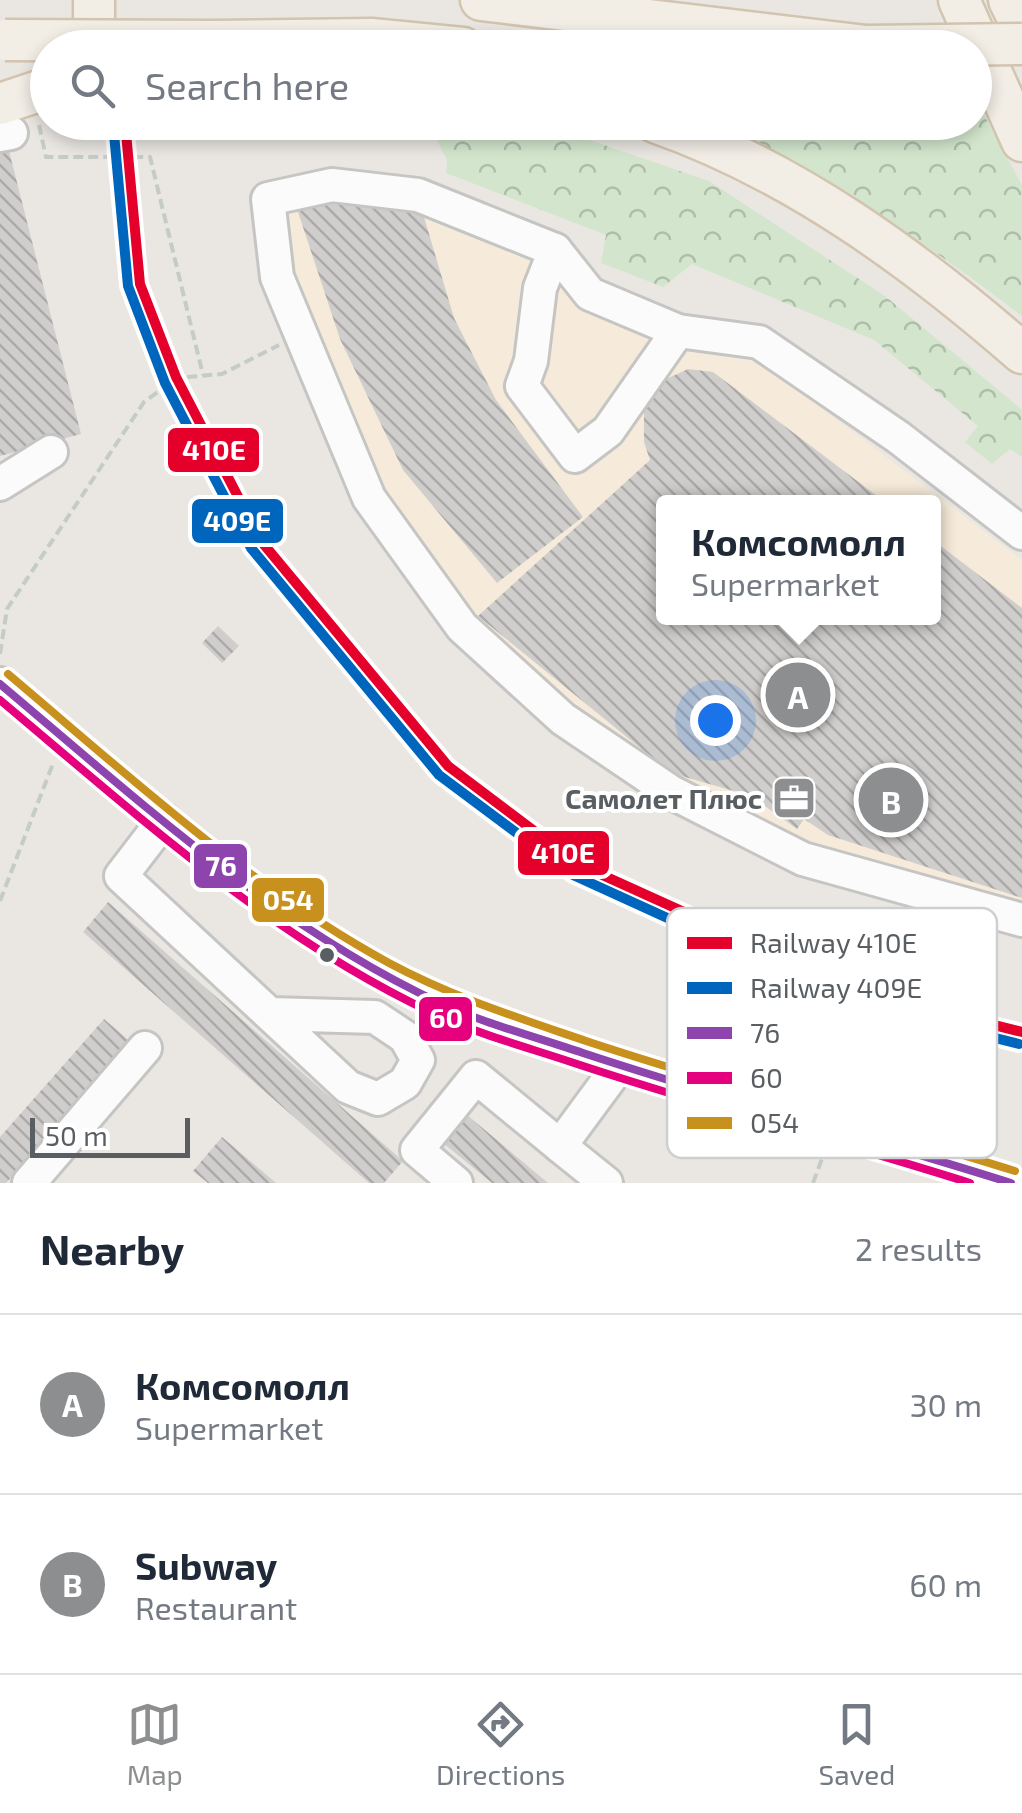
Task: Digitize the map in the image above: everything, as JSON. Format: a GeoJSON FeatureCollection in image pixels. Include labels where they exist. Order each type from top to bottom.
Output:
{"type":"FeatureCollection","features":[{"type":"Feature","properties":{"kind":"main road"},"geometry":{"type":"LineString","coordinates":[[92,30],[94,0]]}},
{"type":"Feature","properties":{"kind":"main road"},"geometry":{"type":"LineString","coordinates":[[482,0],[732,30]]}},
{"type":"Feature","properties":{"kind":"main road"},"geometry":{"type":"LineString","coordinates":[[958,0],[972,30]]}},
{"type":"Feature","properties":{"kind":"main road"},"geometry":{"type":"LineString","coordinates":[[1009,0],[1022,26]]}},
{"type":"Feature","properties":{"kind":"main road"},"geometry":{"type":"LineString","coordinates":[[3,41],[30,41]]}},
{"type":"Feature","properties":{"kind":"main road"},"geometry":{"type":"LineString","coordinates":[[992,44],[1022,44]]}},
{"type":"Feature","properties":{"kind":"main road"},"geometry":{"type":"LineString","coordinates":[[992,75],[1022,141]]}},
{"type":"Feature","properties":{"kind":"main road"},"geometry":{"type":"LineString","coordinates":[[699,140],[787,182],[867,232],[925,272],[1022,352]]}},
{"type":"Feature","properties":{"kind":"street"},"geometry":{"type":"LineString","coordinates":[[979,908],[803,859],[671,792],[562,719],[462,627],[369,498],[277,277],[268,200],[332,185],[418,195],[555,250],[590,294],[678,331],[759,342],[898,437],[1022,533]]}},
{"type":"Feature","properties":{"kind":"street"},"geometry":{"type":"LineString","coordinates":[[555,250],[540,288],[531,360],[522,386],[575,456],[608,431],[678,331]]}},
{"type":"Feature","properties":{"kind":"street"},"geometry":{"type":"LineString","coordinates":[[0,484],[50,452]]}},
{"type":"Feature","properties":{"kind":"street"},"geometry":{"type":"LineString","coordinates":[[0,684],[164,820],[299,923],[372,968],[442,1004],[667,1080]]}},
{"type":"Feature","properties":{"kind":"street"},"geometry":{"type":"LineString","coordinates":[[164,820],[122,876],[270,1014]]}},
{"type":"Feature","properties":{"kind":"street"},"geometry":{"type":"LineString","coordinates":[[997,913],[1022,920]]}},
{"type":"Feature","properties":{"kind":"street"},"geometry":{"type":"LineString","coordinates":[[29,1183],[145,1048]]}},
{"type":"Feature","properties":{"kind":"street"},"geometry":{"type":"LineString","coordinates":[[560,1146],[619,1066]]}},
{"type":"Feature","properties":{"kind":"street"},"geometry":{"type":"LineString","coordinates":[[456,1183],[417,1150],[476,1077],[606,1183]]}},
{"type":"Feature","properties":{"kind":"street"},"geometry":{"type":"LineString","coordinates":[[935,1158],[1011,1183]]}},
{"type":"Feature","properties":{"kind":"path"},"geometry":{"type":"LineString","coordinates":[[35,140],[46,157],[150,158],[203,376]]}},
{"type":"Feature","properties":{"kind":"path"},"geometry":{"type":"LineString","coordinates":[[0,654],[8,610],[144,402],[177,378],[222,374],[299,334]]}},
{"type":"Feature","properties":{"kind":"path"},"geometry":{"type":"LineString","coordinates":[[0,901],[62,736]]}},
{"type":"Feature","properties":{"kind":"shaded area"},"geometry":{"type":"Polygon","coordinates":[[[332,185],[555,250],[590,294],[748,352],[936,495],[656,495],[656,625],[941,625],[941,499],[1022,560],[1022,920],[997,913],[997,908],[979,908],[803,859],[563,719],[413,563],[299,334],[268,199],[332,185]]]}},
{"type":"Feature","properties":{"kind":"green space"},"geometry":{"type":"Polygon","coordinates":[[[992,129],[1022,185],[1022,316],[876,212],[753,140],[992,140],[992,129]]]}},
{"type":"Feature","properties":{"kind":"green space"},"geometry":{"type":"Polygon","coordinates":[[[437,140],[590,140],[709,181],[885,296],[1019,407],[1022,457],[1010,449],[992,464],[965,442],[978,426],[874,340],[692,264],[663,287],[601,263],[606,235],[446,173],[447,160],[437,140]]]}},
{"type":"Feature","properties":{"kind":"building"},"geometry":{"type":"Polygon","coordinates":[[[8,147],[81,434],[0,456],[0,149],[8,147]]]}},
{"type":"Feature","properties":{"kind":"building"},"geometry":{"type":"Polygon","coordinates":[[[338,196],[421,207],[454,318],[496,400],[583,517],[497,583],[403,470],[340,339],[298,212],[338,196]]]}},
{"type":"Feature","properties":{"kind":"building"},"geometry":{"type":"Polygon","coordinates":[[[688,369],[713,372],[876,495],[656,495],[656,625],[941,625],[941,546],[1022,608],[1022,898],[828,835],[804,819],[797,829],[751,796],[671,773],[478,616],[650,460],[644,442],[644,404],[662,381],[688,369]]]}},
{"type":"Feature","properties":{"kind":"building"},"geometry":{"type":"Polygon","coordinates":[[[218,626],[239,646],[222,663],[202,643],[218,626]]]}},
{"type":"Feature","properties":{"kind":"building"},"geometry":{"type":"Polygon","coordinates":[[[108,902],[403,1161],[384,1183],[369,1183],[83,932],[108,902]]]}},
{"type":"Feature","properties":{"kind":"building"},"geometry":{"type":"Polygon","coordinates":[[[104,1019],[133,1044],[6,1183],[0,1183],[0,1137],[104,1019]]]}},
{"type":"Feature","properties":{"kind":"building"},"geometry":{"type":"Polygon","coordinates":[[[467,1115],[548,1183],[492,1183],[443,1143],[467,1115]]]}},
{"type":"Feature","properties":{"kind":"building"},"geometry":{"type":"Polygon","coordinates":[[[222,1137],[276,1183],[208,1183],[193,1171],[222,1137]]]}},
{"type":"Feature","properties":{"kind":"rail line","name":"409E"},"geometry":{"type":"LineString","coordinates":[[115,140],[128,286],[165,383],[251,548],[439,775],[573,875],[667,918]]}},
{"type":"Feature","properties":{"kind":"rail line","name":"410E"},"geometry":{"type":"LineString","coordinates":[[127,140],[140,284],[176,377],[261,541],[448,766],[578,864],[675,908]]}},
{"type":"Feature","properties":{"kind":"rail line","name":"410E"},"geometry":{"type":"LineString","coordinates":[[997,1026],[1022,1032]]}},
{"type":"Feature","properties":{"kind":"rail line","name":"409E"},"geometry":{"type":"LineString","coordinates":[[997,1039],[1019,1044]]}},
{"type":"Feature","properties":{"kind":"transit line","name":"054"},"geometry":{"type":"LineString","coordinates":[[8,674],[191,828],[337,933],[413,975],[486,1006],[667,1067]]}},
{"type":"Feature","properties":{"kind":"transit line","name":"76"},"geometry":{"type":"LineString","coordinates":[[0,684],[210,858],[321,937],[379,972],[493,1024],[667,1079]]}},
{"type":"Feature","properties":{"kind":"transit line","name":"60"},"geometry":{"type":"LineString","coordinates":[[0,700],[208,872],[262,912],[375,983],[485,1034],[667,1092]]}},
{"type":"Feature","properties":{"kind":"transit line","name":"60"},"geometry":{"type":"LineString","coordinates":[[887,1158],[970,1183]]}},
{"type":"Feature","properties":{"kind":"transit line","name":"76"},"geometry":{"type":"LineString","coordinates":[[928,1158],[1011,1183]]}},
{"type":"Feature","properties":{"kind":"transit line","name":"054"},"geometry":{"type":"LineString","coordinates":[[971,1158],[1015,1171]]}},
{"type":"Feature","properties":{"kind":"place","name":"Комсомолл"},"geometry":{"type":"Point","coordinates":[798,695]}},
{"type":"Feature","properties":{"kind":"place","name":"Самолет Плюс"},"geometry":{"type":"Point","coordinates":[794,798]}},
{"type":"Feature","properties":{"kind":"place","name":"Subway"},"geometry":{"type":"Point","coordinates":[891,800]}}]}
